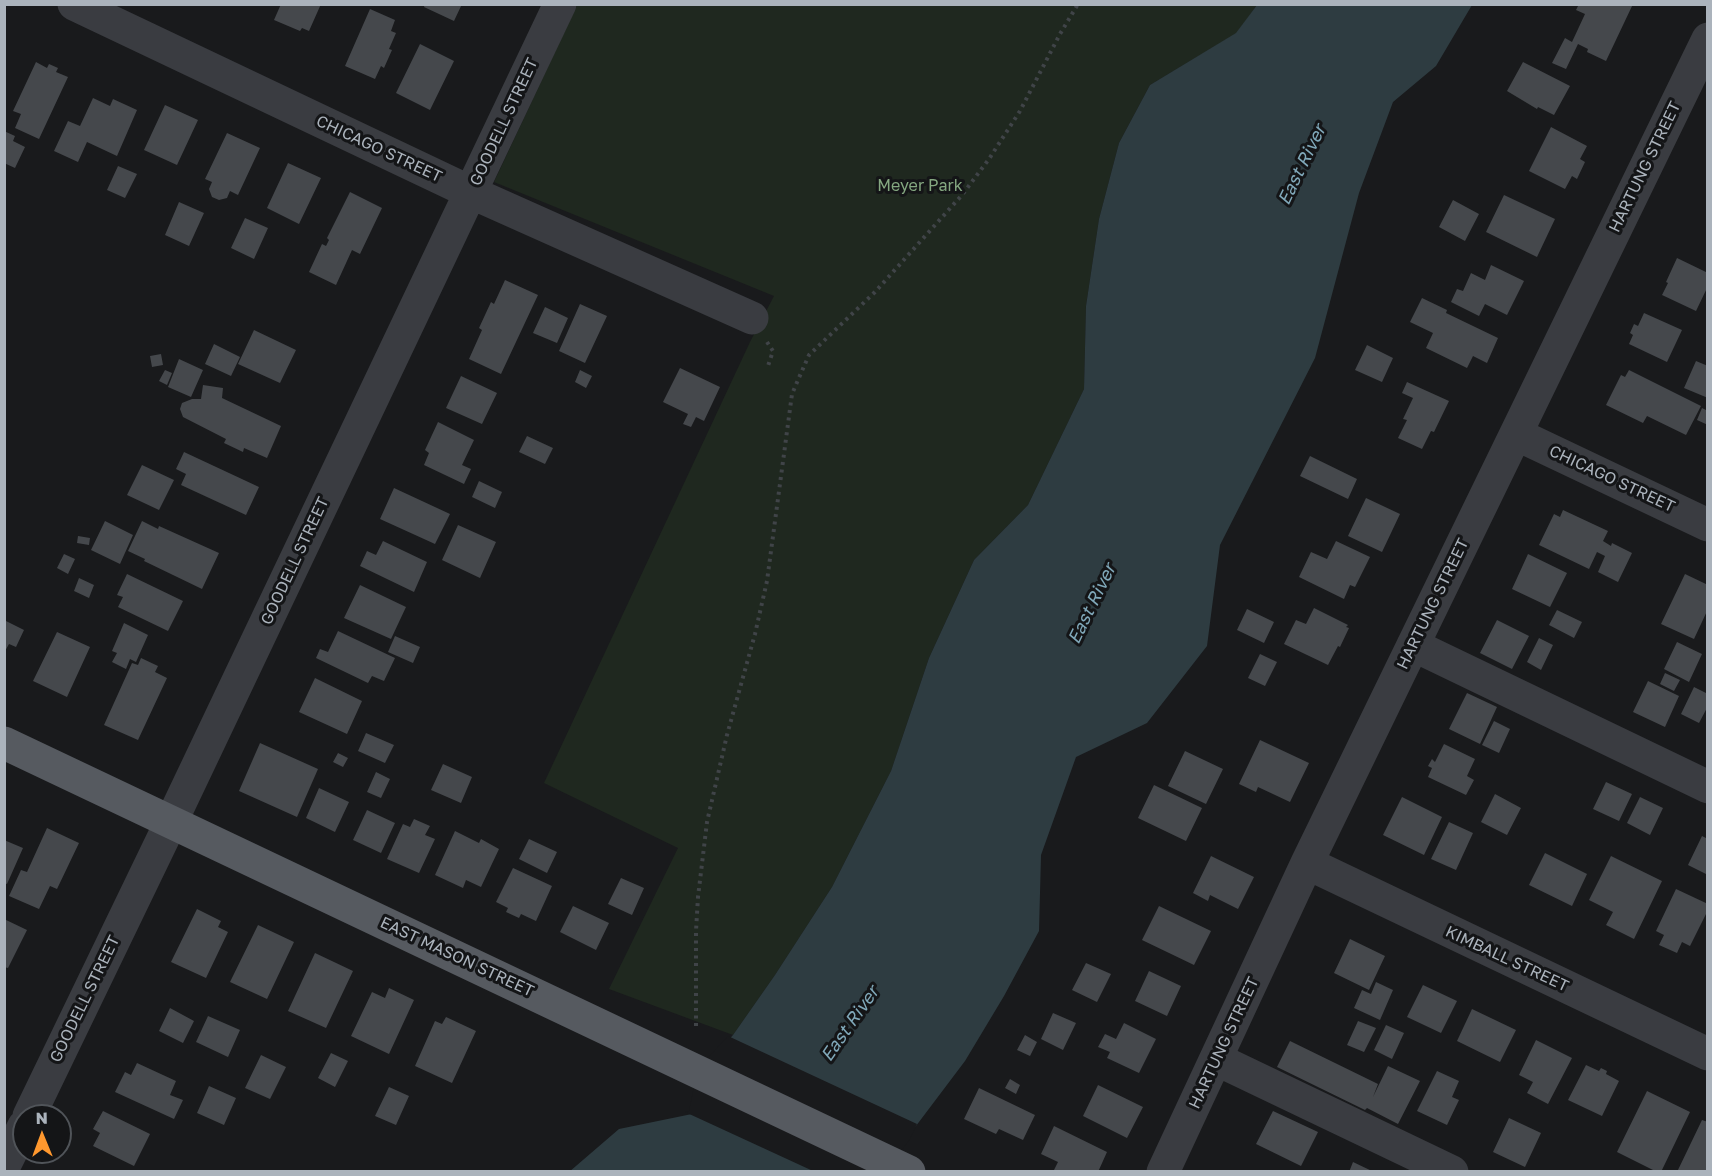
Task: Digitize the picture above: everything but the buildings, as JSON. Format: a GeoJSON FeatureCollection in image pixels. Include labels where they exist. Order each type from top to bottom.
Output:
{"type":"FeatureCollection","features":[{"type":"Feature","properties":{"kind":"main road","name":"EAST MASON STREET"},"geometry":{"type":"LineString","coordinates":[[4,743],[904,1169]]}},
{"type":"Feature","properties":{"kind":"street","name":"CHICAGO STREET"},"geometry":{"type":"LineString","coordinates":[[74,4],[470,192],[752,318]]}},
{"type":"Feature","properties":{"kind":"street","name":"GOODELL STREET"},"geometry":{"type":"LineString","coordinates":[[35,1104],[560,4]]}},
{"type":"Feature","properties":{"kind":"street","name":"HARTUNG STREET"},"geometry":{"type":"LineString","coordinates":[[1163,1172],[1307,863],[1707,39]]}},
{"type":"Feature","properties":{"kind":"street","name":"CHICAGO STREET"},"geometry":{"type":"LineString","coordinates":[[1516,434],[1707,525]]}},
{"type":"Feature","properties":{"kind":"street"},"geometry":{"type":"LineString","coordinates":[[1413,645],[1707,787]]}},
{"type":"Feature","properties":{"kind":"street","name":"KIMBALL STREET"},"geometry":{"type":"LineString","coordinates":[[1307,863],[1707,1054]]}},
{"type":"Feature","properties":{"kind":"street"},"geometry":{"type":"LineString","coordinates":[[1216,1059],[1452,1172]]}},
{"type":"Feature","properties":{"kind":"street"},"geometry":{"type":"LineString","coordinates":[[4,1166],[12,1150]]}},
{"type":"Feature","properties":{"kind":"path"},"geometry":{"type":"LineString","coordinates":[[696,1026],[696,931],[707,822],[767,581],[792,394],[809,355],[875,292],[962,195],[989,159],[1020,111],[1078,4]]}},
{"type":"Feature","properties":{"kind":"green space","name":"Meyer Park"},"geometry":{"type":"Polygon","coordinates":[[[577,5],[1257,5],[1237,33],[1150,85],[1119,143],[1099,219],[1086,306],[1084,389],[1028,505],[974,560],[929,658],[891,771],[832,887],[733,1035],[609,989],[678,848],[544,783],[750,342],[774,296],[494,182],[577,5]]]}},
{"type":"Feature","properties":{"kind":"water","name":"East River"},"geometry":{"type":"Polygon","coordinates":[[[1257,5],[1472,5],[1436,66],[1393,102],[1359,193],[1315,358],[1220,545],[1207,646],[1147,723],[1076,757],[1041,855],[1039,931],[1004,996],[965,1061],[882,1171],[569,1172],[619,1129],[692,1114],[700,1072],[733,1035],[832,887],[891,771],[929,658],[974,560],[1028,505],[1084,389],[1086,306],[1099,219],[1119,143],[1150,85],[1236,33],[1257,5]]]}},
{"type":"Feature","properties":{"kind":"pier"},"geometry":{"type":"Polygon","coordinates":[[[728,1036],[917,1124],[910,1139],[885,1172],[813,1171],[685,1112],[689,1111],[695,1082],[704,1062],[728,1036]]]}}]}
